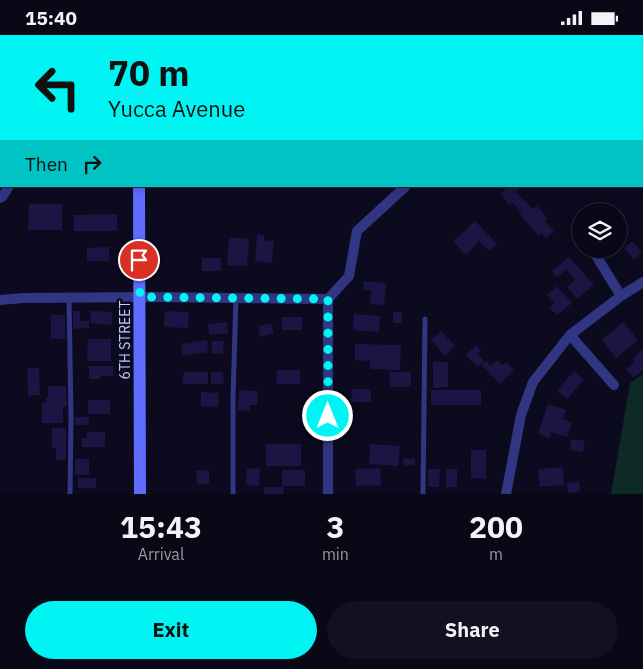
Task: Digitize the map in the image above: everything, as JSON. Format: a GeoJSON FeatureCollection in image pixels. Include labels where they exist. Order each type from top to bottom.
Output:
{"type":"FeatureCollection","features":[{"type":"Feature","properties":{"kind":"street"},"geometry":{"type":"LineString","coordinates":[[0,198],[3,197],[8,187]]}},
{"type":"Feature","properties":{"kind":"street","name":"6TH STREET"},"geometry":{"type":"LineString","coordinates":[[139,187],[140,494]]}},
{"type":"Feature","properties":{"kind":"street"},"geometry":{"type":"LineString","coordinates":[[328,494],[328,299],[349,276],[358,231],[405,187]]}},
{"type":"Feature","properties":{"kind":"street"},"geometry":{"type":"LineString","coordinates":[[598,258],[621,296]]}},
{"type":"Feature","properties":{"kind":"street"},"geometry":{"type":"LineString","coordinates":[[506,494],[521,415],[533,382],[570,335],[621,296],[643,282]]}},
{"type":"Feature","properties":{"kind":"street"},"geometry":{"type":"LineString","coordinates":[[0,300],[23,298],[140,297],[328,299]]}},
{"type":"Feature","properties":{"kind":"street"},"geometry":{"type":"LineString","coordinates":[[570,335],[614,385]]}},
{"type":"Feature","properties":{"kind":"lane"},"geometry":{"type":"LineString","coordinates":[[233,494],[236,297]]}},
{"type":"Feature","properties":{"kind":"lane"},"geometry":{"type":"LineString","coordinates":[[69,298],[70,494]]}},
{"type":"Feature","properties":{"kind":"lane"},"geometry":{"type":"LineString","coordinates":[[423,494],[425,319]]}},
{"type":"Feature","properties":{"kind":"green space"},"geometry":{"type":"Polygon","coordinates":[[[643,374],[643,494],[611,494],[630,383],[643,374]]]}},
{"type":"Feature","properties":{"kind":"building"},"geometry":{"type":"Polygon","coordinates":[[[508,187],[518,187],[520,189],[516,192],[533,209],[537,206],[548,219],[545,222],[554,231],[546,238],[541,233],[539,236],[520,215],[522,213],[512,202],[510,205],[500,194],[508,187]]]}},
{"type":"Feature","properties":{"kind":"building"},"geometry":{"type":"Polygon","coordinates":[[[29,204],[62,204],[62,230],[28,230],[29,204]]]}},
{"type":"Feature","properties":{"kind":"building"},"geometry":{"type":"Polygon","coordinates":[[[117,214],[117,231],[74,231],[74,215],[117,214]]]}},
{"type":"Feature","properties":{"kind":"building"},"geometry":{"type":"Polygon","coordinates":[[[475,221],[497,244],[489,251],[479,241],[466,255],[453,242],[475,221]]]}},
{"type":"Feature","properties":{"kind":"building"},"geometry":{"type":"Polygon","coordinates":[[[257,234],[264,235],[264,240],[274,241],[272,263],[255,261],[257,234]]]}},
{"type":"Feature","properties":{"kind":"building"},"geometry":{"type":"Polygon","coordinates":[[[229,237],[249,239],[247,266],[227,265],[229,237]]]}},
{"type":"Feature","properties":{"kind":"building"},"geometry":{"type":"Polygon","coordinates":[[[632,241],[642,252],[634,260],[627,252],[627,245],[632,241]]]}},
{"type":"Feature","properties":{"kind":"building"},"geometry":{"type":"Polygon","coordinates":[[[109,247],[109,261],[87,261],[87,248],[109,247]]]}},
{"type":"Feature","properties":{"kind":"building"},"geometry":{"type":"Polygon","coordinates":[[[569,257],[594,285],[577,299],[567,287],[575,280],[566,270],[557,277],[552,271],[569,257]]]}},
{"type":"Feature","properties":{"kind":"building"},"geometry":{"type":"Polygon","coordinates":[[[202,258],[221,258],[221,271],[202,271],[202,258]]]}},
{"type":"Feature","properties":{"kind":"building"},"geometry":{"type":"Polygon","coordinates":[[[364,281],[386,283],[384,305],[370,304],[371,290],[363,290],[364,281]]]}},
{"type":"Feature","properties":{"kind":"building"},"geometry":{"type":"Polygon","coordinates":[[[557,286],[572,303],[557,315],[549,307],[554,303],[547,295],[557,286]]]}},
{"type":"Feature","properties":{"kind":"building"},"geometry":{"type":"Polygon","coordinates":[[[73,311],[80,311],[80,321],[89,321],[89,328],[73,329],[73,311]]]}},
{"type":"Feature","properties":{"kind":"building"},"geometry":{"type":"Polygon","coordinates":[[[91,311],[112,312],[112,325],[90,323],[91,311]]]}},
{"type":"Feature","properties":{"kind":"building"},"geometry":{"type":"Polygon","coordinates":[[[165,311],[189,312],[188,328],[164,327],[165,311]]]}},
{"type":"Feature","properties":{"kind":"building"},"geometry":{"type":"Polygon","coordinates":[[[393,312],[402,312],[402,323],[393,323],[393,312]]]}},
{"type":"Feature","properties":{"kind":"building"},"geometry":{"type":"Polygon","coordinates":[[[354,314],[380,316],[379,332],[353,330],[354,314]]]}},
{"type":"Feature","properties":{"kind":"building"},"geometry":{"type":"Polygon","coordinates":[[[51,315],[65,315],[65,339],[51,339],[51,315]]]}},
{"type":"Feature","properties":{"kind":"building"},"geometry":{"type":"Polygon","coordinates":[[[282,317],[302,317],[302,330],[282,330],[282,317]]]}},
{"type":"Feature","properties":{"kind":"building"},"geometry":{"type":"Polygon","coordinates":[[[227,322],[228,333],[209,335],[208,324],[227,322]]]}},
{"type":"Feature","properties":{"kind":"building"},"geometry":{"type":"Polygon","coordinates":[[[623,322],[638,340],[616,358],[602,340],[623,322]]]}},
{"type":"Feature","properties":{"kind":"building"},"geometry":{"type":"Polygon","coordinates":[[[271,323],[274,333],[260,337],[258,327],[271,323]]]}},
{"type":"Feature","properties":{"kind":"building"},"geometry":{"type":"Polygon","coordinates":[[[441,331],[455,346],[445,356],[431,340],[441,331]]]}},
{"type":"Feature","properties":{"kind":"building"},"geometry":{"type":"Polygon","coordinates":[[[88,339],[111,339],[111,361],[87,361],[88,339]]]}},
{"type":"Feature","properties":{"kind":"building"},"geometry":{"type":"Polygon","coordinates":[[[207,340],[208,352],[183,356],[181,344],[207,340]]]}},
{"type":"Feature","properties":{"kind":"building"},"geometry":{"type":"Polygon","coordinates":[[[212,341],[224,341],[223,354],[212,353],[212,341]]]}},
{"type":"Feature","properties":{"kind":"building"},"geometry":{"type":"Polygon","coordinates":[[[355,344],[401,345],[400,370],[370,369],[370,361],[355,360],[355,344]]]}},
{"type":"Feature","properties":{"kind":"building"},"geometry":{"type":"Polygon","coordinates":[[[476,345],[481,351],[478,354],[484,361],[478,367],[466,355],[476,345]]]}},
{"type":"Feature","properties":{"kind":"building"},"geometry":{"type":"Polygon","coordinates":[[[643,349],[643,370],[634,378],[626,369],[635,361],[632,359],[643,349]]]}},
{"type":"Feature","properties":{"kind":"building"},"geometry":{"type":"Polygon","coordinates":[[[497,360],[502,365],[506,362],[514,370],[500,384],[481,365],[486,361],[491,365],[497,360]]]}},
{"type":"Feature","properties":{"kind":"building"},"geometry":{"type":"Polygon","coordinates":[[[433,362],[448,362],[448,387],[433,388],[433,362]]]}},
{"type":"Feature","properties":{"kind":"building"},"geometry":{"type":"Polygon","coordinates":[[[89,366],[113,366],[113,376],[100,376],[100,379],[89,379],[89,366]]]}},
{"type":"Feature","properties":{"kind":"building"},"geometry":{"type":"Polygon","coordinates":[[[27,368],[39,368],[40,395],[28,396],[27,368]]]}},
{"type":"Feature","properties":{"kind":"building"},"geometry":{"type":"Polygon","coordinates":[[[277,370],[300,370],[300,384],[276,384],[277,370]]]}},
{"type":"Feature","properties":{"kind":"building"},"geometry":{"type":"Polygon","coordinates":[[[574,371],[584,380],[567,399],[557,390],[574,371]]]}},
{"type":"Feature","properties":{"kind":"building"},"geometry":{"type":"Polygon","coordinates":[[[184,372],[208,372],[208,384],[182,384],[184,372]]]}},
{"type":"Feature","properties":{"kind":"building"},"geometry":{"type":"Polygon","coordinates":[[[211,372],[223,372],[224,384],[211,384],[211,372]]]}},
{"type":"Feature","properties":{"kind":"building"},"geometry":{"type":"Polygon","coordinates":[[[389,372],[411,372],[411,387],[390,387],[389,372]]]}},
{"type":"Feature","properties":{"kind":"building"},"geometry":{"type":"Polygon","coordinates":[[[48,386],[66,386],[67,406],[63,406],[63,423],[42,423],[42,403],[46,403],[46,398],[48,398],[48,386]]]}},
{"type":"Feature","properties":{"kind":"building"},"geometry":{"type":"Polygon","coordinates":[[[352,389],[371,389],[371,402],[351,402],[352,389]]]}},
{"type":"Feature","properties":{"kind":"building"},"geometry":{"type":"Polygon","coordinates":[[[239,390],[258,391],[257,405],[250,405],[249,411],[238,410],[239,390]]]}},
{"type":"Feature","properties":{"kind":"building"},"geometry":{"type":"Polygon","coordinates":[[[431,390],[481,390],[481,405],[431,405],[431,390]]]}},
{"type":"Feature","properties":{"kind":"building"},"geometry":{"type":"Polygon","coordinates":[[[201,392],[219,393],[218,407],[201,406],[201,392]]]}},
{"type":"Feature","properties":{"kind":"building"},"geometry":{"type":"Polygon","coordinates":[[[88,400],[110,400],[110,414],[88,414],[88,400]]]}},
{"type":"Feature","properties":{"kind":"building"},"geometry":{"type":"Polygon","coordinates":[[[548,404],[566,410],[563,419],[572,423],[567,437],[551,432],[549,438],[538,434],[548,404]]]}},
{"type":"Feature","properties":{"kind":"building"},"geometry":{"type":"Polygon","coordinates":[[[75,417],[89,417],[89,425],[75,425],[75,417]]]}},
{"type":"Feature","properties":{"kind":"building"},"geometry":{"type":"Polygon","coordinates":[[[52,428],[66,428],[66,460],[56,460],[56,448],[52,448],[52,428]]]}},
{"type":"Feature","properties":{"kind":"building"},"geometry":{"type":"Polygon","coordinates":[[[87,432],[105,432],[105,447],[82,447],[82,438],[87,438],[87,432]]]}},
{"type":"Feature","properties":{"kind":"building"},"geometry":{"type":"Polygon","coordinates":[[[571,439],[585,441],[583,452],[570,450],[571,439]]]}},
{"type":"Feature","properties":{"kind":"building"},"geometry":{"type":"Polygon","coordinates":[[[266,444],[301,444],[301,466],[266,466],[266,444]]]}},
{"type":"Feature","properties":{"kind":"building"},"geometry":{"type":"Polygon","coordinates":[[[370,444],[400,446],[398,466],[369,464],[370,444]]]}},
{"type":"Feature","properties":{"kind":"building"},"geometry":{"type":"Polygon","coordinates":[[[471,450],[486,450],[486,479],[471,478],[471,450]]]}},
{"type":"Feature","properties":{"kind":"building"},"geometry":{"type":"Polygon","coordinates":[[[415,458],[415,465],[404,466],[403,459],[415,458]]]}},
{"type":"Feature","properties":{"kind":"building"},"geometry":{"type":"Polygon","coordinates":[[[75,459],[89,459],[89,475],[75,475],[75,459]]]}},
{"type":"Feature","properties":{"kind":"building"},"geometry":{"type":"Polygon","coordinates":[[[563,467],[564,485],[540,487],[538,469],[563,467]]]}},
{"type":"Feature","properties":{"kind":"building"},"geometry":{"type":"Polygon","coordinates":[[[247,468],[260,469],[259,486],[246,485],[247,468]]]}},
{"type":"Feature","properties":{"kind":"building"},"geometry":{"type":"Polygon","coordinates":[[[380,468],[381,485],[356,486],[355,469],[380,468]]]}},
{"type":"Feature","properties":{"kind":"building"},"geometry":{"type":"Polygon","coordinates":[[[428,469],[440,469],[439,487],[428,487],[428,469]]]}},
{"type":"Feature","properties":{"kind":"building"},"geometry":{"type":"Polygon","coordinates":[[[446,469],[457,469],[457,487],[446,487],[446,469]]]}},
{"type":"Feature","properties":{"kind":"building"},"geometry":{"type":"Polygon","coordinates":[[[209,470],[209,484],[197,484],[196,471],[209,470]]]}},
{"type":"Feature","properties":{"kind":"building"},"geometry":{"type":"Polygon","coordinates":[[[282,470],[305,470],[305,486],[283,486],[284,494],[264,494],[264,487],[282,487],[282,470]]]}},
{"type":"Feature","properties":{"kind":"building"},"geometry":{"type":"Polygon","coordinates":[[[78,478],[96,478],[96,488],[78,488],[78,478]]]}},
{"type":"Feature","properties":{"kind":"building"},"geometry":{"type":"Polygon","coordinates":[[[579,481],[580,491],[568,493],[567,483],[579,481]]]}},
{"type":"Feature","properties":{"kind":"route"},"geometry":{"type":"LineString","coordinates":[[139,260],[140,297],[328,299],[328,416]]}}]}
